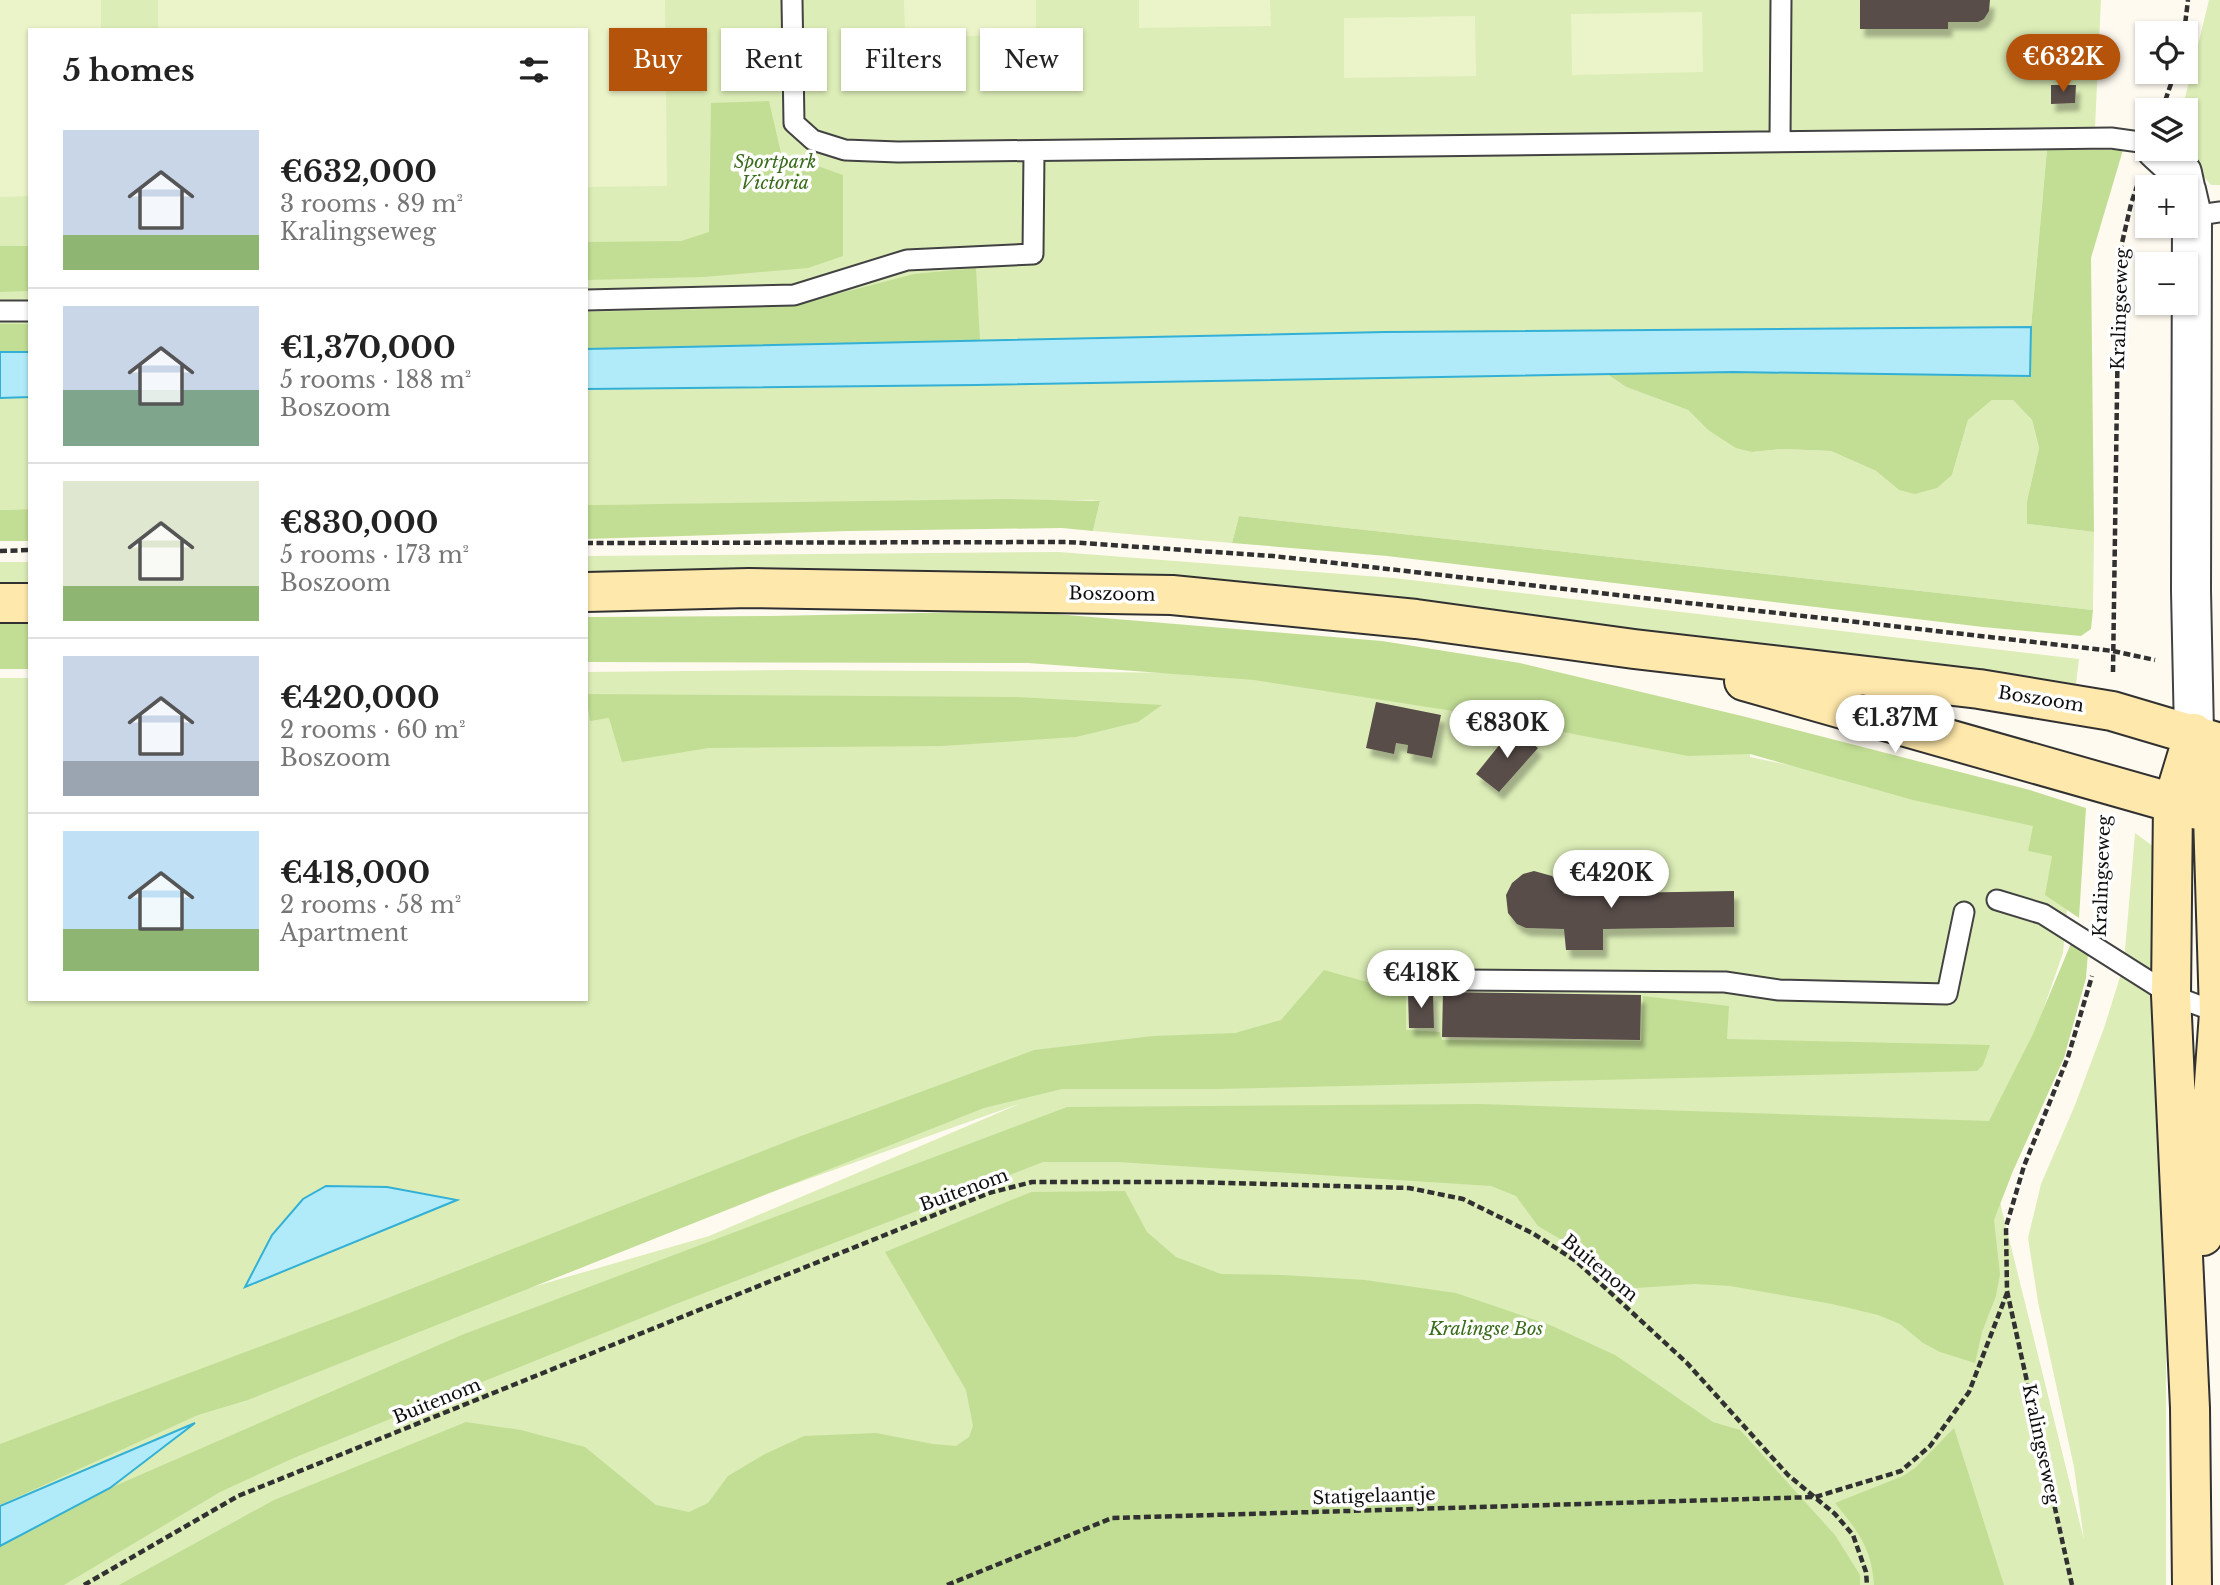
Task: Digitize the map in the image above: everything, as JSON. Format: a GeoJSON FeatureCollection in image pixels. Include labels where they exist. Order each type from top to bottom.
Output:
{"type":"FeatureCollection","features":[{"type":"Feature","properties":{"kind":"main road","name":"Boszoom"},"geometry":{"type":"LineString","coordinates":[[588,592],[749,588],[1172,595],[1416,619],[1634,649],[1979,689],[2112,711],[2207,738]]}},
{"type":"Feature","properties":{"kind":"main road"},"geometry":{"type":"LineString","coordinates":[[0,603],[28,603]]}},
{"type":"Feature","properties":{"kind":"main road","name":"Boszoom"},"geometry":{"type":"LineString","coordinates":[[1634,649],[2217,816]]}},
{"type":"Feature","properties":{"kind":"main road"},"geometry":{"type":"LineString","coordinates":[[2192,1585],[2190,1408],[2171,995],[2173,802],[2207,738]]}},
{"type":"Feature","properties":{"kind":"main road"},"geometry":{"type":"LineString","coordinates":[[2190,1408],[2219,1013],[2217,816],[2207,738]]}},
{"type":"Feature","properties":{"kind":"street"},"geometry":{"type":"LineString","coordinates":[[2169,161],[2183,175]]}},
{"type":"Feature","properties":{"kind":"street"},"geometry":{"type":"LineString","coordinates":[[2196,238],[2191,591],[2207,738]]}},
{"type":"Feature","properties":{"kind":"lane"},"geometry":{"type":"LineString","coordinates":[[792,0],[794,123],[813,140],[845,150],[1034,152],[1780,140],[2111,138],[2135,141]]}},
{"type":"Feature","properties":{"kind":"lane"},"geometry":{"type":"LineString","coordinates":[[1780,140],[1781,0]]}},
{"type":"Feature","properties":{"kind":"lane"},"geometry":{"type":"LineString","coordinates":[[588,300],[794,295],[907,260],[1033,254],[1034,152]]}},
{"type":"Feature","properties":{"kind":"lane"},"geometry":{"type":"LineString","coordinates":[[0,311],[28,311]]}},
{"type":"Feature","properties":{"kind":"lane"},"geometry":{"type":"LineString","coordinates":[[1997,900],[2043,914],[2171,995],[2219,1013]]}},
{"type":"Feature","properties":{"kind":"lane"},"geometry":{"type":"LineString","coordinates":[[1460,980],[1725,982],[1779,990],[1947,994],[1964,912]]}},
{"type":"Feature","properties":{"kind":"path"},"geometry":{"type":"LineString","coordinates":[[2185,21],[2188,0]]}},
{"type":"Feature","properties":{"kind":"path","name":"Kralingseweg"},"geometry":{"type":"LineString","coordinates":[[2112,711],[2119,256],[2135,191]]}},
{"type":"Feature","properties":{"kind":"path"},"geometry":{"type":"LineString","coordinates":[[0,551],[28,551]]}},
{"type":"Feature","properties":{"kind":"path","name":"Kralingseweg"},"geometry":{"type":"LineString","coordinates":[[2072,1585],[2007,1291],[2006,1227],[2024,1166],[2068,1057],[2099,950],[2106,783]]}},
{"type":"Feature","properties":{"kind":"path","name":"Buitenom"},"geometry":{"type":"LineString","coordinates":[[84,1585],[238,1496],[989,1193],[1032,1182],[1193,1182],[1409,1188],[1463,1199],[1534,1234],[1576,1261],[1687,1363],[1788,1475],[1835,1514],[1853,1535],[1866,1572],[1867,1585]]}},
{"type":"Feature","properties":{"kind":"path","name":"Statigelaantje"},"geometry":{"type":"LineString","coordinates":[[947,1585],[1112,1518],[1815,1497],[1900,1471],[1930,1447],[1969,1392],[2007,1291]]}},
{"type":"Feature","properties":{"kind":"green space","name":"Sportpark Victoria"},"geometry":{"type":"Polygon","coordinates":[[[0,0],[2101,0],[2094,149],[2047,149],[2031,327],[1385,332],[588,349],[588,28],[28,28],[28,352],[0,352],[0,0]]]}},
{"type":"Feature","properties":{"kind":"green space"},"geometry":{"type":"Polygon","coordinates":[[[0,0],[101,0],[101,28],[28,28],[28,196],[0,197],[0,0]]]}},
{"type":"Feature","properties":{"kind":"green space"},"geometry":{"type":"Polygon","coordinates":[[[158,0],[665,0],[665,28],[609,28],[609,91],[666,91],[667,186],[588,187],[588,28],[158,28],[158,0]]]}},
{"type":"Feature","properties":{"kind":"green space"},"geometry":{"type":"Polygon","coordinates":[[[904,0],[1036,0],[1036,28],[980,28],[980,36],[966,36],[966,28],[905,28],[904,0]]]}},
{"type":"Feature","properties":{"kind":"green space"},"geometry":{"type":"Polygon","coordinates":[[[1139,0],[1270,0],[1271,26],[1139,28],[1139,0]]]}},
{"type":"Feature","properties":{"kind":"green space"},"geometry":{"type":"Polygon","coordinates":[[[2209,0],[2220,0],[2220,185],[2211,185],[2190,161],[2198,161],[2198,98],[2185,98],[2188,84],[2198,84],[2198,45],[2209,0]]]}},
{"type":"Feature","properties":{"kind":"green space"},"geometry":{"type":"Polygon","coordinates":[[[1702,12],[1703,72],[1572,75],[1571,14],[1702,12]]]}},
{"type":"Feature","properties":{"kind":"green space"},"geometry":{"type":"Polygon","coordinates":[[[1475,16],[1476,76],[1344,78],[1344,18],[1475,16]]]}},
{"type":"Feature","properties":{"kind":"green space"},"geometry":{"type":"Polygon","coordinates":[[[769,101],[781,153],[843,175],[843,256],[808,268],[704,277],[588,280],[588,242],[681,241],[709,232],[711,103],[769,101]]]}},
{"type":"Feature","properties":{"kind":"green space"},"geometry":{"type":"Polygon","coordinates":[[[2047,149],[2123,150],[2091,258],[2094,532],[2027,524],[2027,501],[2039,448],[2032,420],[2013,400],[1992,400],[1968,420],[1952,475],[1937,488],[1915,494],[1899,490],[1876,471],[1831,451],[1783,449],[1752,452],[1736,448],[1708,430],[1688,410],[1626,387],[1607,374],[1733,372],[2030,376],[2031,327],[2047,149]]]}},
{"type":"Feature","properties":{"kind":"green space"},"geometry":{"type":"Polygon","coordinates":[[[0,246],[28,246],[28,291],[0,292],[0,246]]]}},
{"type":"Feature","properties":{"kind":"green space"},"geometry":{"type":"Polygon","coordinates":[[[976,268],[980,340],[588,349],[588,312],[706,309],[814,300],[914,274],[976,268]]]}},
{"type":"Feature","properties":{"kind":"green space"},"geometry":{"type":"Polygon","coordinates":[[[0,324],[28,324],[28,352],[0,352],[0,324]]]}},
{"type":"Feature","properties":{"kind":"green space"},"geometry":{"type":"Polygon","coordinates":[[[1607,374],[1626,387],[1688,410],[1708,430],[1752,452],[1783,449],[1831,451],[1876,471],[1899,490],[1952,475],[1968,420],[1992,400],[2013,400],[2032,420],[2039,448],[2027,501],[2027,524],[2094,532],[2093,610],[1239,516],[1232,543],[1093,531],[1100,501],[1091,500],[588,505],[588,389],[1607,374]]]}},
{"type":"Feature","properties":{"kind":"green space"},"geometry":{"type":"Polygon","coordinates":[[[28,397],[28,509],[0,510],[0,398],[28,397]]]}},
{"type":"Feature","properties":{"kind":"green space"},"geometry":{"type":"Polygon","coordinates":[[[1007,499],[1100,501],[1093,531],[1062,528],[849,531],[588,539],[588,505],[1007,499]]]}},
{"type":"Feature","properties":{"kind":"green space"},"geometry":{"type":"Polygon","coordinates":[[[28,509],[28,541],[0,541],[0,510],[28,509]]]}},
{"type":"Feature","properties":{"kind":"green space"},"geometry":{"type":"Polygon","coordinates":[[[1239,516],[2093,610],[2091,629],[2081,636],[1983,627],[1387,556],[1232,543],[1239,516]]]}},
{"type":"Feature","properties":{"kind":"green space"},"geometry":{"type":"Polygon","coordinates":[[[1059,552],[1394,578],[2079,659],[2075,692],[1390,600],[588,578],[588,556],[1059,552]]]}},
{"type":"Feature","properties":{"kind":"green space"},"geometry":{"type":"Polygon","coordinates":[[[0,562],[28,562],[28,586],[0,586],[0,562]]]}},
{"type":"Feature","properties":{"kind":"green space"},"geometry":{"type":"Polygon","coordinates":[[[1019,611],[1382,641],[1520,663],[1742,716],[2030,790],[2086,808],[2079,918],[2045,895],[2052,856],[2028,851],[2033,826],[1913,800],[1750,754],[1688,756],[1453,711],[1254,680],[1028,663],[588,662],[588,617],[1019,611]]]}},
{"type":"Feature","properties":{"kind":"green space"},"geometry":{"type":"Polygon","coordinates":[[[0,619],[28,619],[28,669],[0,669],[0,619]]]}},
{"type":"Feature","properties":{"kind":"green space","name":"Kralingse Bos"},"geometry":{"type":"Polygon","coordinates":[[[792,670],[1210,673],[1589,723],[1750,754],[1750,757],[2075,824],[2063,953],[1990,1162],[2084,1540],[2074,1467],[2038,1302],[2028,1238],[2041,1184],[2075,1105],[2120,977],[2125,950],[2135,833],[2154,847],[2166,1201],[2166,1585],[0,1585],[0,678],[28,678],[28,1001],[588,1001],[588,672],[792,670]],[[1019,1104],[704,1216],[51,1426],[709,1236],[1019,1104]]]}},
{"type":"Feature","properties":{"kind":"green space"},"geometry":{"type":"Polygon","coordinates":[[[588,694],[1017,697],[1162,705],[1138,722],[1076,737],[942,746],[709,748],[622,762],[609,718],[590,721],[588,694]]]}},
{"type":"Feature","properties":{"kind":"green space"},"geometry":{"type":"Polygon","coordinates":[[[2072,941],[2088,953],[2086,978],[2064,1058],[1994,1220],[2000,1274],[1975,1363],[1940,1352],[1923,1343],[1900,1324],[1878,1315],[1832,1304],[1730,1286],[1695,1284],[1622,1289],[1577,1249],[1538,1226],[1516,1196],[1491,1186],[1118,1162],[1043,1162],[676,1304],[296,1457],[220,1492],[64,1585],[0,1585],[0,1546],[110,1488],[464,1334],[1067,1107],[1479,1104],[1989,1121],[2033,1034],[2072,941]]]}},
{"type":"Feature","properties":{"kind":"green space"},"geometry":{"type":"Polygon","coordinates":[[[1324,970],[1406,993],[1406,1030],[1440,1032],[1442,1040],[1641,1041],[1643,996],[1729,1006],[1727,1039],[1990,1045],[1983,1065],[1977,1071],[1217,1089],[1062,1089],[984,1108],[248,1400],[198,1415],[0,1505],[0,1444],[352,1312],[801,1136],[1034,1050],[1153,1036],[1235,1033],[1281,1020],[1324,970]]]}},
{"type":"Feature","properties":{"kind":"green space","name":"Kralingse Bos"},"geometry":{"type":"Polygon","coordinates":[[[1125,1191],[1147,1232],[1176,1257],[1221,1274],[1365,1280],[1456,1293],[1550,1325],[1615,1355],[1713,1422],[1740,1430],[1835,1535],[1860,1575],[1860,1585],[119,1585],[274,1500],[466,1422],[521,1430],[585,1447],[656,1505],[689,1512],[708,1503],[728,1476],[765,1454],[804,1436],[876,1433],[956,1446],[969,1437],[973,1426],[966,1390],[885,1252],[1031,1192],[1125,1191]]]}},
{"type":"Feature","properties":{"kind":"green space"},"geometry":{"type":"Polygon","coordinates":[[[1954,1428],[2004,1585],[1874,1585],[1867,1550],[1835,1503],[1903,1476],[1915,1468],[1954,1428]]]}},
{"type":"Feature","properties":{"kind":"water"},"geometry":{"type":"Polygon","coordinates":[[[2031,327],[2030,376],[1733,372],[588,389],[588,349],[1385,332],[2031,327]]]}},
{"type":"Feature","properties":{"kind":"water"},"geometry":{"type":"Polygon","coordinates":[[[0,352],[28,352],[28,397],[0,398],[0,352]]]}},
{"type":"Feature","properties":{"kind":"water"},"geometry":{"type":"Polygon","coordinates":[[[326,1186],[387,1187],[457,1200],[245,1287],[272,1235],[303,1199],[326,1186]]]}},
{"type":"Feature","properties":{"kind":"water"},"geometry":{"type":"Polygon","coordinates":[[[195,1423],[110,1488],[0,1546],[0,1506],[195,1423]]]}},
{"type":"Feature","properties":{"kind":"building"},"geometry":{"type":"Polygon","coordinates":[[[1860,0],[1990,0],[1989,11],[1984,19],[1978,22],[1948,22],[1948,29],[1860,29],[1860,0]]]}},
{"type":"Feature","properties":{"kind":"building"},"geometry":{"type":"Polygon","coordinates":[[[2051,85],[2076,85],[2075,103],[2051,104],[2051,85]]]}},
{"type":"Feature","properties":{"kind":"building"},"geometry":{"type":"Polygon","coordinates":[[[1376,702],[1441,715],[1432,758],[1407,753],[1408,745],[1396,743],[1394,754],[1366,748],[1376,702]]]}},
{"type":"Feature","properties":{"kind":"building"},"geometry":{"type":"Polygon","coordinates":[[[1513,728],[1538,748],[1499,792],[1476,774],[1513,728]]]}},
{"type":"Feature","properties":{"kind":"building"},"geometry":{"type":"Polygon","coordinates":[[[1534,871],[1552,876],[1560,884],[1564,894],[1734,891],[1734,927],[1603,929],[1603,950],[1566,950],[1564,929],[1526,928],[1517,924],[1508,913],[1506,895],[1512,883],[1523,874],[1534,871]]]}},
{"type":"Feature","properties":{"kind":"building"},"geometry":{"type":"Polygon","coordinates":[[[1408,992],[1433,992],[1434,1028],[1409,1028],[1408,992]]]}},
{"type":"Feature","properties":{"kind":"building"},"geometry":{"type":"Polygon","coordinates":[[[1443,992],[1641,995],[1640,1040],[1442,1037],[1443,992]]]}}]}
